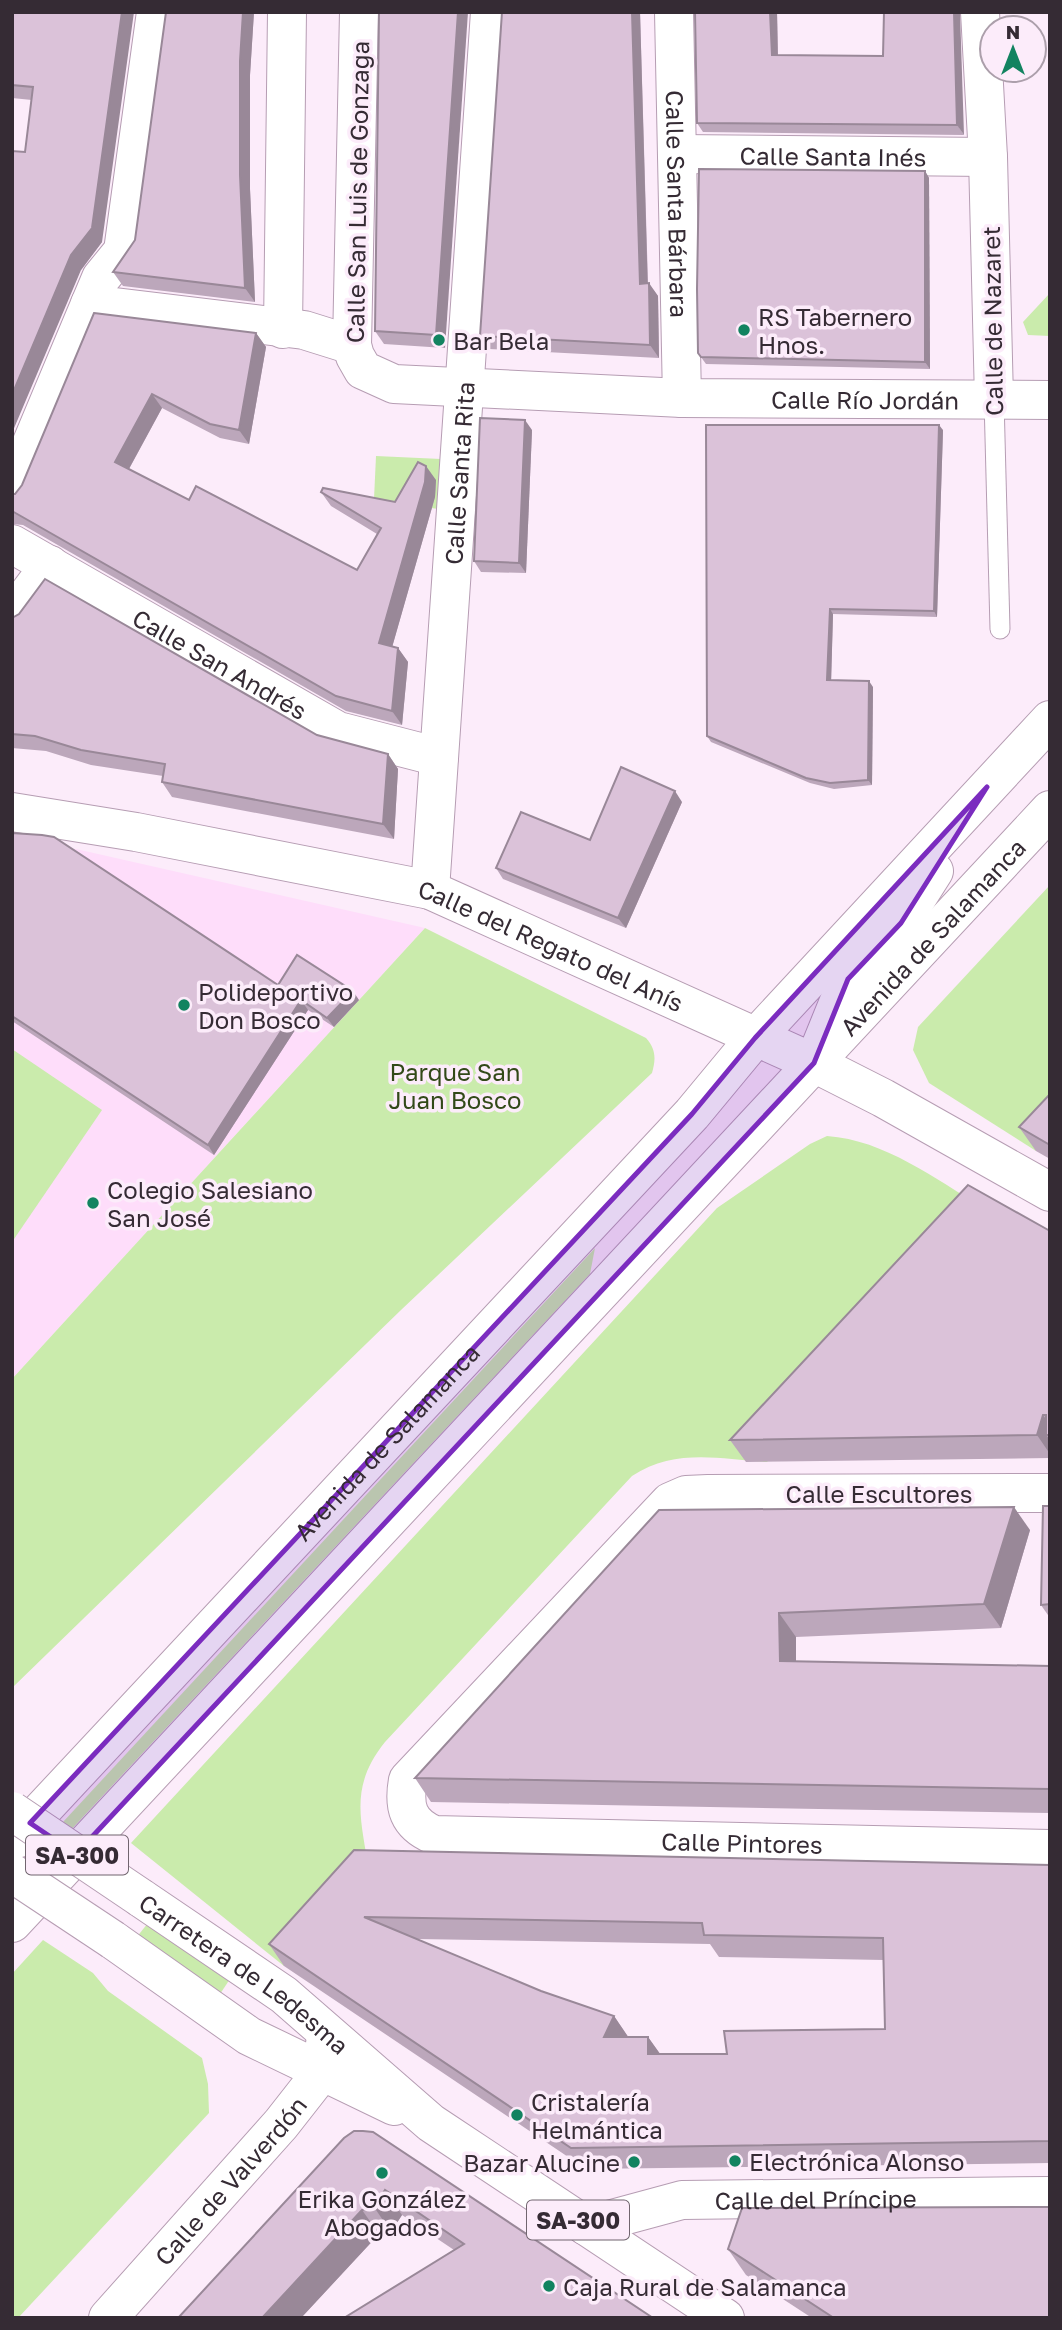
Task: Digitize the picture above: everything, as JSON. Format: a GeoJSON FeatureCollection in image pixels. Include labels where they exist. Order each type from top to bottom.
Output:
{"type":"FeatureCollection","features":[{"type":"Feature","properties":{"kind":"main road"},"geometry":{"type":"LineString","coordinates":[[12,490],[101,278],[123,251],[156,12]]}},
{"type":"Feature","properties":{"kind":"main road"},"geometry":{"type":"LineString","coordinates":[[284,329],[287,12]]}},
{"type":"Feature","properties":{"kind":"main road","name":"Calle San Luis de Gonzaga"},"geometry":{"type":"LineString","coordinates":[[358,358],[359,12]]}},
{"type":"Feature","properties":{"kind":"main road","name":"Calle Santa Rita"},"geometry":{"type":"LineString","coordinates":[[430,890],[490,12]]}},
{"type":"Feature","properties":{"kind":"main road","name":"Calle Santa Bárbara"},"geometry":{"type":"LineString","coordinates":[[674,12],[682,398]]}},
{"type":"Feature","properties":{"kind":"main road","name":"Calle de Nazaret"},"geometry":{"type":"LineString","coordinates":[[980,12],[988,157],[994,399]]}},
{"type":"Feature","properties":{"kind":"main road","name":"Calle Santa Inés"},"geometry":{"type":"LineString","coordinates":[[677,154],[988,157]]}},
{"type":"Feature","properties":{"kind":"main road","name":"Calle Río Jordán"},"geometry":{"type":"LineString","coordinates":[[90,304],[303,330],[358,358],[394,384],[682,398],[1050,400]]}},
{"type":"Feature","properties":{"kind":"main road","name":"Calle San Andrés"},"geometry":{"type":"LineString","coordinates":[[12,544],[338,731],[439,757]]}},
{"type":"Feature","properties":{"kind":"main road"},"geometry":{"type":"LineString","coordinates":[[12,616],[50,565]]}},
{"type":"Feature","properties":{"kind":"main road","name":"Avenida de Salamanca"},"geometry":{"type":"LineString","coordinates":[[12,1842],[692,1114],[755,1038],[1050,720]]}},
{"type":"Feature","properties":{"kind":"main road","name":"Avenida de Salamanca"},"geometry":{"type":"LineString","coordinates":[[814,1063],[848,978],[901,923],[987,788]]}},
{"type":"Feature","properties":{"kind":"main road","name":"Avenida de Salamanca"},"geometry":{"type":"LineString","coordinates":[[12,1923],[1050,810]]}},
{"type":"Feature","properties":{"kind":"main road","name":"Calle del Regato del Anís"},"geometry":{"type":"LineString","coordinates":[[12,812],[136,832],[430,890],[814,1063],[883,1097],[1050,1192]]}},
{"type":"Feature","properties":{"kind":"main road","name":"Avenida de Salamanca"},"geometry":{"type":"LineString","coordinates":[[608,1281],[628,1230],[716,1131],[755,1038]]}},
{"type":"Feature","properties":{"kind":"main road","name":"Calle Escultores"},"geometry":{"type":"LineString","coordinates":[[434,1835],[419,1829],[409,1817],[404,1799],[408,1780],[651,1519],[670,1502],[687,1495],[708,1494],[1050,1493]]}},
{"type":"Feature","properties":{"kind":"main road","name":"Carretera de Ledesma"},"geometry":{"type":"LineString","coordinates":[[12,1811],[284,1995],[431,2123],[725,2318]]}},
{"type":"Feature","properties":{"kind":"main road","name":"Calle Pintores"},"geometry":{"type":"LineString","coordinates":[[434,1835],[1050,1849]]}},
{"type":"Feature","properties":{"kind":"main road","name":"Carretera de Ledesma"},"geometry":{"type":"LineString","coordinates":[[12,1873],[249,2036],[321,2073],[431,2123]]}},
{"type":"Feature","properties":{"kind":"main road","name":"Calle de Valverdón"},"geometry":{"type":"LineString","coordinates":[[108,2318],[281,2124],[321,2073],[327,2032]]}},
{"type":"Feature","properties":{"kind":"main road","name":"Calle del Príncipe"},"geometry":{"type":"LineString","coordinates":[[586,2226],[682,2200],[1050,2196]]}},
{"type":"Feature","properties":{"kind":"lane","name":"Calle de Nazaret"},"geometry":{"type":"LineString","coordinates":[[994,399],[1000,629]]}},
{"type":"Feature","properties":{"kind":"highlighted area"},"geometry":{"type":"Polygon","coordinates":[[[987,787],[901,923],[848,979],[814,1063],[76,1854],[30,1823],[692,1114],[755,1038],[987,787]]]}},
{"type":"Feature","properties":{"kind":"shaded area","name":"Colegio Salesiano San José"},"geometry":{"type":"Polygon","coordinates":[[[12,843],[76,849],[425,928],[12,1379],[12,843]]]}},
{"type":"Feature","properties":{"kind":"green space"},"geometry":{"type":"Polygon","coordinates":[[[1050,293],[1050,336],[1028,335],[1023,322],[1050,293]]]}},
{"type":"Feature","properties":{"kind":"green space"},"geometry":{"type":"Polygon","coordinates":[[[376,456],[441,459],[438,509],[374,499],[376,456]]]}},
{"type":"Feature","properties":{"kind":"green space"},"geometry":{"type":"Polygon","coordinates":[[[1050,885],[1050,1136],[1036,1151],[929,1083],[913,1050],[918,1027],[1050,885]]]}},
{"type":"Feature","properties":{"kind":"green space","name":"Parque San Juan Bosco"},"geometry":{"type":"Polygon","coordinates":[[[425,928],[646,1038],[654,1054],[652,1073],[401,1310],[12,1688],[12,1379],[425,928]]]}},
{"type":"Feature","properties":{"kind":"green space"},"geometry":{"type":"Polygon","coordinates":[[[12,1049],[102,1110],[12,1242],[12,1049]]]}},
{"type":"Feature","properties":{"kind":"green space"},"geometry":{"type":"Polygon","coordinates":[[[827,1136],[848,1139],[889,1153],[984,1208],[767,1462],[681,1458],[648,1467],[632,1476],[385,1742],[366,1774],[360,1804],[369,1871],[284,1966],[131,1843],[717,1208],[810,1144],[827,1136]]]}},
{"type":"Feature","properties":{"kind":"green space"},"geometry":{"type":"Polygon","coordinates":[[[595,1248],[590,1274],[12,1893],[12,1877],[595,1248]]]}},
{"type":"Feature","properties":{"kind":"green space"},"geometry":{"type":"Polygon","coordinates":[[[148,1923],[230,1979],[220,1994],[136,1938],[148,1923]]]}},
{"type":"Feature","properties":{"kind":"green space"},"geometry":{"type":"Polygon","coordinates":[[[43,1940],[93,1973],[108,1991],[202,2058],[208,2084],[209,2113],[18,2318],[12,2318],[12,1974],[43,1940]]]}},
{"type":"Feature","properties":{"kind":"building"},"geometry":{"type":"Polygon","coordinates":[[[12,12],[122,12],[92,228],[71,255],[12,395],[12,151],[25,152],[33,87],[12,85],[12,12]]]}},
{"type":"Feature","properties":{"kind":"building"},"geometry":{"type":"Polygon","coordinates":[[[166,12],[243,12],[240,175],[245,288],[113,272],[135,240],[166,12]]]}},
{"type":"Feature","properties":{"kind":"building"},"geometry":{"type":"Polygon","coordinates":[[[379,12],[458,12],[436,335],[375,331],[379,12]]]}},
{"type":"Feature","properties":{"kind":"building"},"geometry":{"type":"Polygon","coordinates":[[[502,12],[632,12],[640,284],[649,283],[650,345],[480,336],[502,12]]]}},
{"type":"Feature","properties":{"kind":"building"},"geometry":{"type":"Polygon","coordinates":[[[695,12],[770,12],[772,55],[883,56],[884,12],[954,12],[957,125],[697,123],[695,12]]]}},
{"type":"Feature","properties":{"kind":"building"},"geometry":{"type":"Polygon","coordinates":[[[699,169],[925,171],[925,362],[701,357],[698,353],[697,289],[699,169]]]}},
{"type":"Feature","properties":{"kind":"building"},"geometry":{"type":"Polygon","coordinates":[[[94,313],[256,333],[239,430],[210,424],[152,394],[115,462],[189,500],[196,486],[357,570],[381,528],[321,492],[323,488],[395,502],[418,462],[426,466],[425,482],[379,643],[398,648],[392,711],[336,696],[12,511],[12,494],[22,485],[94,313]]]}},
{"type":"Feature","properties":{"kind":"building"},"geometry":{"type":"Polygon","coordinates":[[[480,418],[525,420],[519,563],[474,561],[480,418]]]}},
{"type":"Feature","properties":{"kind":"building"},"geometry":{"type":"Polygon","coordinates":[[[706,425],[939,425],[934,611],[830,609],[827,680],[869,681],[868,780],[830,783],[806,778],[707,736],[706,425]]]}},
{"type":"Feature","properties":{"kind":"building"},"geometry":{"type":"Polygon","coordinates":[[[45,579],[317,735],[388,754],[383,824],[162,782],[165,764],[81,750],[35,736],[12,734],[12,618],[19,614],[45,579]]]}},
{"type":"Feature","properties":{"kind":"building"},"geometry":{"type":"Polygon","coordinates":[[[621,767],[675,791],[618,918],[496,868],[521,812],[590,840],[621,767]]]}},
{"type":"Feature","properties":{"kind":"building","name":"Polideportivo Don Bosco"},"geometry":{"type":"Polygon","coordinates":[[[12,833],[54,837],[278,985],[297,955],[353,991],[327,1018],[301,1000],[208,1145],[12,1016],[12,833]]]}},
{"type":"Feature","properties":{"kind":"building"},"geometry":{"type":"Polygon","coordinates":[[[1050,1094],[1050,1145],[1019,1127],[1050,1094]]]}},
{"type":"Feature","properties":{"kind":"building"},"geometry":{"type":"Polygon","coordinates":[[[968,1185],[1050,1231],[1050,1435],[1046,1435],[1046,1415],[1043,1415],[1037,1435],[730,1440],[968,1185]]]}},
{"type":"Feature","properties":{"kind":"building"},"geometry":{"type":"Polygon","coordinates":[[[1043,1506],[1050,1506],[1050,1604],[1041,1605],[1043,1506]]]}},
{"type":"Feature","properties":{"kind":"building"},"geometry":{"type":"Polygon","coordinates":[[[1014,1507],[984,1604],[779,1613],[780,1661],[1050,1666],[1050,1789],[415,1778],[659,1510],[1014,1507]]]}},
{"type":"Feature","properties":{"kind":"building"},"geometry":{"type":"Polygon","coordinates":[[[354,1850],[1050,1865],[1050,2141],[571,2148],[269,1944],[354,1850]],[[364,1917],[541,1991],[614,2016],[604,2037],[648,2037],[648,2054],[727,2054],[724,2031],[885,2029],[883,1938],[704,1935],[702,1923],[364,1917]]]}},
{"type":"Feature","properties":{"kind":"building"},"geometry":{"type":"Polygon","coordinates":[[[354,2131],[373,2132],[653,2318],[344,2318],[464,2244],[385,2190],[374,2207],[362,2210],[262,2318],[178,2318],[344,2138],[354,2131]]]}},
{"type":"Feature","properties":{"kind":"building"},"geometry":{"type":"Polygon","coordinates":[[[1050,2207],[1050,2318],[834,2318],[728,2249],[742,2208],[1050,2207]]]}},
{"type":"Feature","properties":{"kind":"place","name":"RS Tabernero Hnos."},"geometry":{"type":"Point","coordinates":[744,330]}},
{"type":"Feature","properties":{"kind":"place","name":"Bar Bela"},"geometry":{"type":"Point","coordinates":[439,340]}},
{"type":"Feature","properties":{"kind":"place","name":"Polideportivo Don Bosco"},"geometry":{"type":"Point","coordinates":[184,1005]}},
{"type":"Feature","properties":{"kind":"place","name":"Colegio Salesiano San José"},"geometry":{"type":"Point","coordinates":[93,1203]}},
{"type":"Feature","properties":{"kind":"place","name":"Cristalería Helmántica"},"geometry":{"type":"Point","coordinates":[517,2115]}},
{"type":"Feature","properties":{"kind":"place","name":"Electrónica Alonso"},"geometry":{"type":"Point","coordinates":[735,2161]}},
{"type":"Feature","properties":{"kind":"place","name":"Bazar Alucine"},"geometry":{"type":"Point","coordinates":[634,2162]}},
{"type":"Feature","properties":{"kind":"place","name":"Erika González Abogados"},"geometry":{"type":"Point","coordinates":[382,2173]}},
{"type":"Feature","properties":{"kind":"place","name":"Caja Rural de Salamanca"},"geometry":{"type":"Point","coordinates":[549,2286]}}]}
